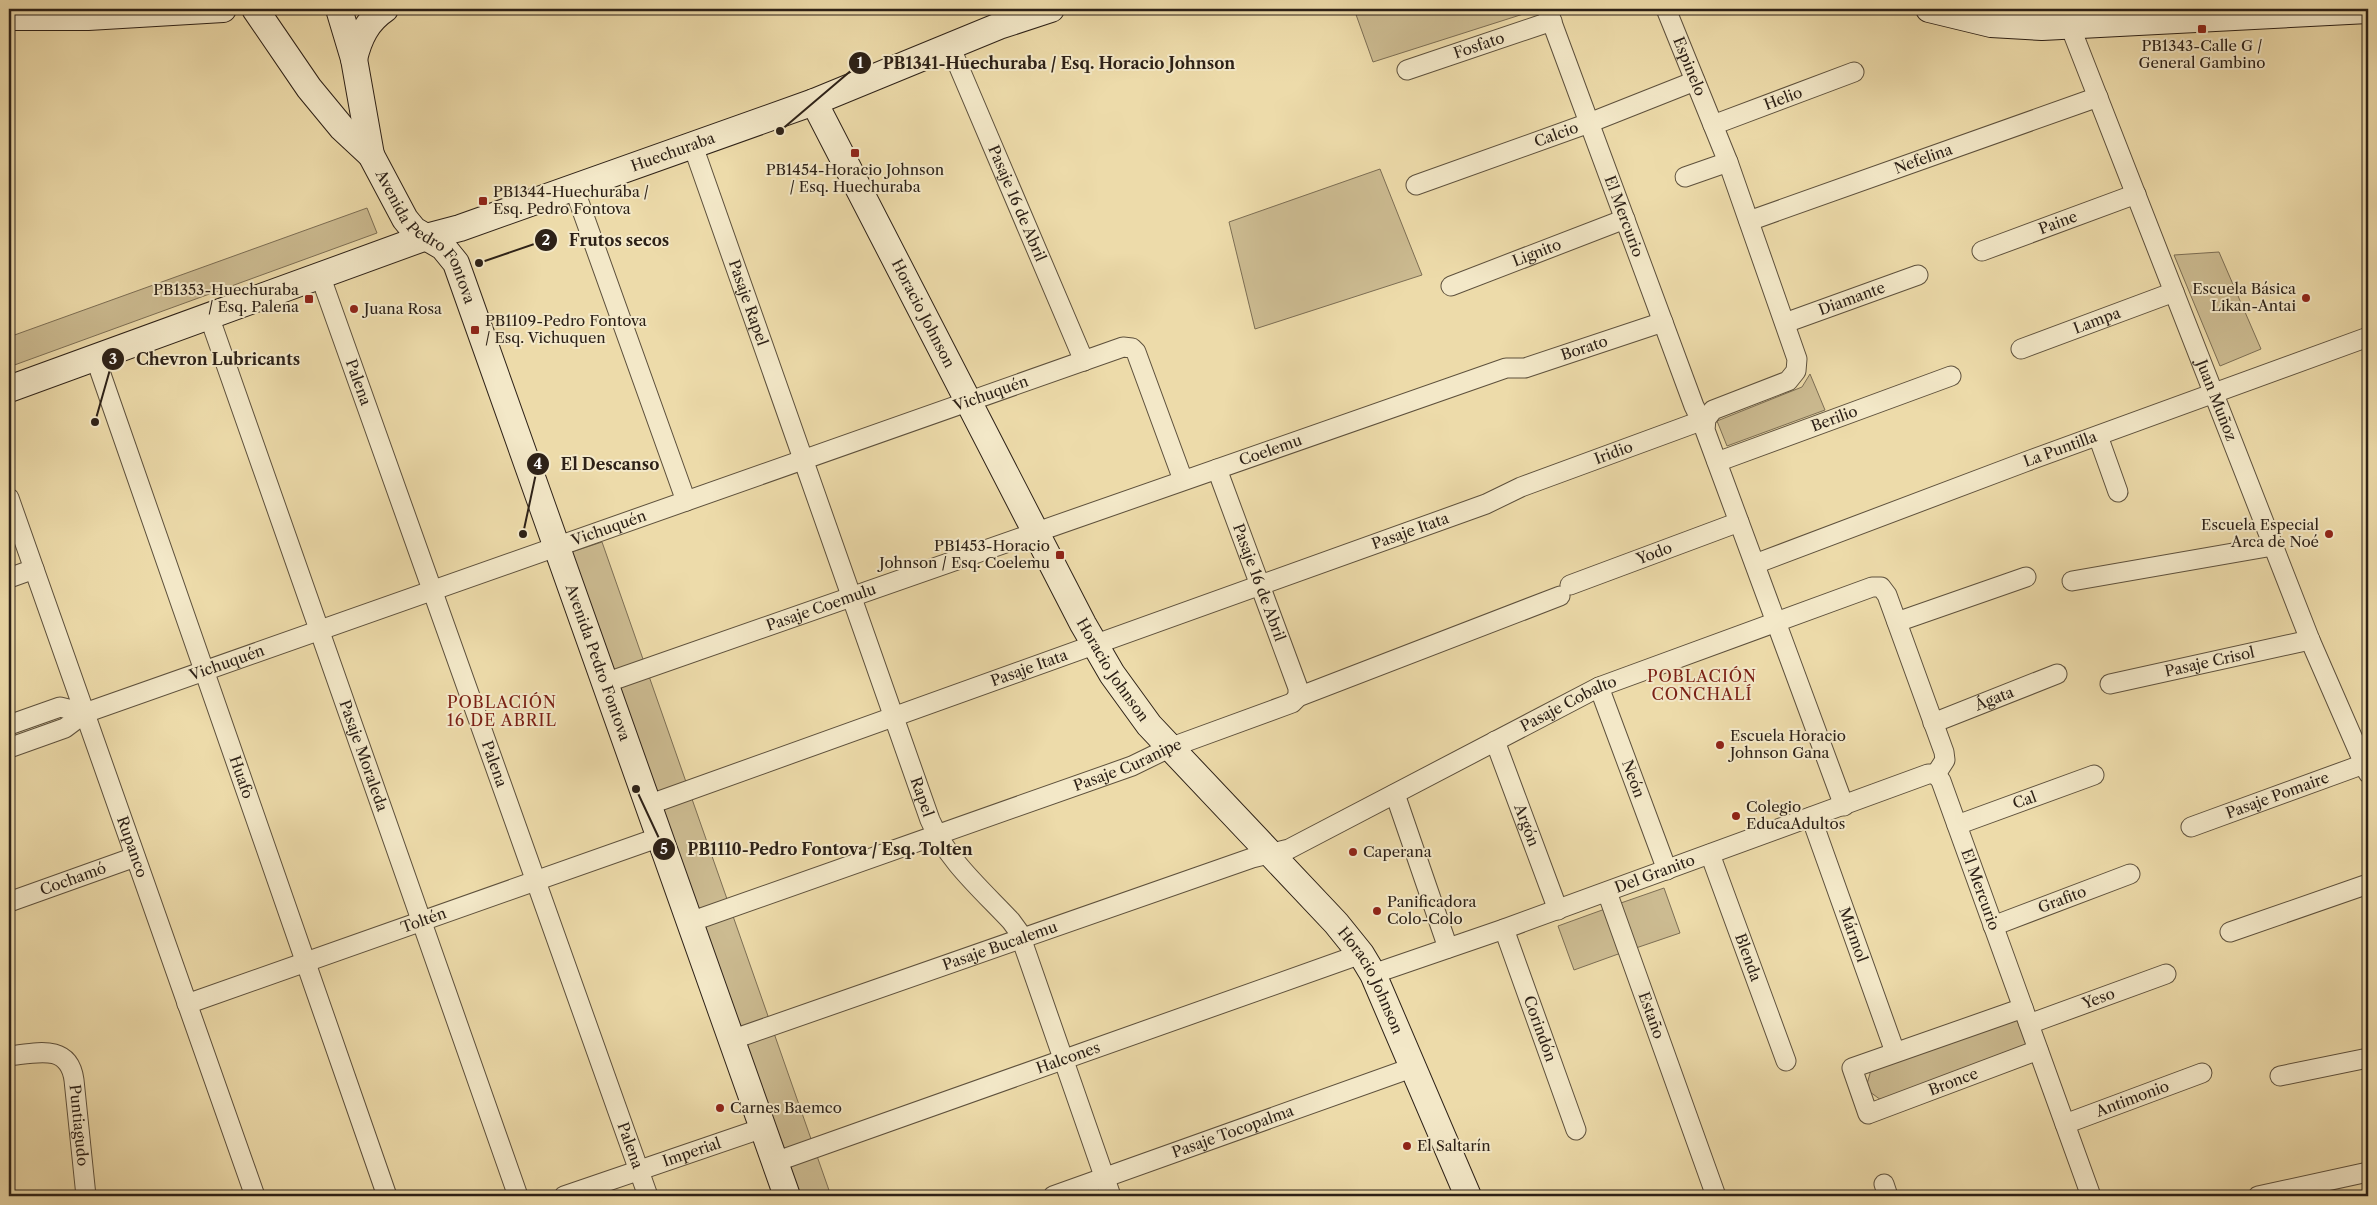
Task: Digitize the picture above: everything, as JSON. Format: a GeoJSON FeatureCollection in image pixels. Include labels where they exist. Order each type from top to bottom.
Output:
{"type":"FeatureCollection","features":[{"type":"Feature","properties":{"kind":"street"},"geometry":{"type":"LineString","coordinates":[[9,17],[88,16],[223,9]]}},
{"type":"Feature","properties":{"kind":"street","name":"Avenida Pedro Fontova"},"geometry":{"type":"LineString","coordinates":[[255,9],[309,88],[342,128],[370,155],[405,219],[414,230],[443,247],[451,255],[458,270],[787,1196]]}},
{"type":"Feature","properties":{"kind":"street","name":"Avenida Pedro Fontova"},"geometry":{"type":"LineString","coordinates":[[339,9],[354,59],[370,155]]}},
{"type":"Feature","properties":{"kind":"street"},"geometry":{"type":"LineString","coordinates":[[354,59],[359,41],[368,25],[385,9]]}},
{"type":"Feature","properties":{"kind":"street","name":"Huechuraba"},"geometry":{"type":"LineString","coordinates":[[9,389],[426,237],[460,228],[814,102],[950,46],[1051,9]]}},
{"type":"Feature","properties":{"kind":"street","name":"Espinelo"},"geometry":{"type":"LineString","coordinates":[[1666,9],[1713,124]]}},
{"type":"Feature","properties":{"kind":"street"},"geometry":{"type":"LineString","coordinates":[[1929,9],[1991,24],[2070,26],[2368,10]]}},
{"type":"Feature","properties":{"kind":"street","name":"Fosfato"},"geometry":{"type":"LineString","coordinates":[[1406,70],[1549,15]]}},
{"type":"Feature","properties":{"kind":"street","name":"El Mercurio"},"geometry":{"type":"LineString","coordinates":[[1549,15],[1694,406],[1702,418],[1706,419],[1705,430],[1844,806]]}},
{"type":"Feature","properties":{"kind":"street","name":"Juan Muñoz"},"geometry":{"type":"LineString","coordinates":[[2070,26],[2310,640],[2362,741],[2366,769]]}},
{"type":"Feature","properties":{"kind":"street","name":"Pasaje 16 de Abril"},"geometry":{"type":"LineString","coordinates":[[950,46],[1084,361]]}},
{"type":"Feature","properties":{"kind":"street","name":"Helio"},"geometry":{"type":"LineString","coordinates":[[1713,124],[1854,72]]}},
{"type":"Feature","properties":{"kind":"street","name":"Calcio"},"geometry":{"type":"LineString","coordinates":[[1416,185],[1590,123],[1695,81]]}},
{"type":"Feature","properties":{"kind":"street","name":"Nefelina"},"geometry":{"type":"LineString","coordinates":[[1749,221],[2098,96]]}},
{"type":"Feature","properties":{"kind":"street","name":"Horacio Johnson"},"geometry":{"type":"LineString","coordinates":[[814,102],[1095,646],[1130,702],[1169,748],[1336,923],[1367,964],[1414,1067],[1468,1196]]}},
{"type":"Feature","properties":{"kind":"street"},"geometry":{"type":"LineString","coordinates":[[1706,419],[1709,414],[1718,408],[1781,383],[1792,376],[1796,371],[1797,359],[1713,124]]}},
{"type":"Feature","properties":{"kind":"street","name":"Pasaje Rapel"},"geometry":{"type":"LineString","coordinates":[[693,146],[802,460]]}},
{"type":"Feature","properties":{"kind":"street"},"geometry":{"type":"LineString","coordinates":[[1685,177],[1728,162]]}},
{"type":"Feature","properties":{"kind":"street"},"geometry":{"type":"LineString","coordinates":[[574,188],[686,501]]}},
{"type":"Feature","properties":{"kind":"street","name":"Paine"},"geometry":{"type":"LineString","coordinates":[[1982,251],[2136,194]]}},
{"type":"Feature","properties":{"kind":"street","name":"Lignito"},"geometry":{"type":"LineString","coordinates":[[1451,286],[1624,218]]}},
{"type":"Feature","properties":{"kind":"street","name":"Diamante"},"geometry":{"type":"LineString","coordinates":[[1785,323],[1918,275]]}},
{"type":"Feature","properties":{"kind":"street","name":"Palena"},"geometry":{"type":"LineString","coordinates":[[320,276],[648,1196]]}},
{"type":"Feature","properties":{"kind":"street","name":"Lampa"},"geometry":{"type":"LineString","coordinates":[[2021,350],[2174,292]]}},
{"type":"Feature","properties":{"kind":"street","name":"Pasaje Moraleda"},"geometry":{"type":"LineString","coordinates":[[209,316],[518,1196]]}},
{"type":"Feature","properties":{"kind":"street","name":"Borato"},"geometry":{"type":"LineString","coordinates":[[1506,368],[1519,369],[1532,366],[1663,322]]}},
{"type":"Feature","properties":{"kind":"street","name":"La Puntilla"},"geometry":{"type":"LineString","coordinates":[[1754,564],[2368,337]]}},
{"type":"Feature","properties":{"kind":"street","name":"Vichuquén"},"geometry":{"type":"LineString","coordinates":[[9,748],[64,728],[85,713],[1123,347],[1132,348],[1138,356],[1184,480]]}},
{"type":"Feature","properties":{"kind":"street","name":"Huafo"},"geometry":{"type":"LineString","coordinates":[[95,357],[387,1196]]}},
{"type":"Feature","properties":{"kind":"street","name":"Coelemu"},"geometry":{"type":"LineString","coordinates":[[1036,531],[1506,368]]}},
{"type":"Feature","properties":{"kind":"street","name":"Berilio"},"geometry":{"type":"LineString","coordinates":[[1717,462],[1951,376]]}},
{"type":"Feature","properties":{"kind":"street","name":"Iridio"},"geometry":{"type":"LineString","coordinates":[[1521,487],[1706,419]]}},
{"type":"Feature","properties":{"kind":"street"},"geometry":{"type":"LineString","coordinates":[[2098,436],[2118,492]]}},
{"type":"Feature","properties":{"kind":"street","name":"Rapel"},"geometry":{"type":"LineString","coordinates":[[802,460],[936,835],[950,855],[1011,921],[1021,939],[1111,1196]]}},
{"type":"Feature","properties":{"kind":"street","name":"Pasaje 16 de Abril"},"geometry":{"type":"LineString","coordinates":[[1216,469],[1298,688],[1298,697]]}},
{"type":"Feature","properties":{"kind":"street","name":"Pasaje Itata"},"geometry":{"type":"LineString","coordinates":[[648,805],[1486,504],[1521,487]]}},
{"type":"Feature","properties":{"kind":"street","name":"Rupanco"},"geometry":{"type":"LineString","coordinates":[[9,498],[255,1196]]}},
{"type":"Feature","properties":{"kind":"street","name":"Yodo"},"geometry":{"type":"LineString","coordinates":[[1565,590],[1739,522]]}},
{"type":"Feature","properties":{"kind":"street","name":"Pasaje Coemulu"},"geometry":{"type":"LineString","coordinates":[[605,683],[1036,531]]}},
{"type":"Feature","properties":{"kind":"street"},"geometry":{"type":"LineString","coordinates":[[2072,581],[2273,546]]}},
{"type":"Feature","properties":{"kind":"street"},"geometry":{"type":"LineString","coordinates":[[9,578],[34,569]]}},
{"type":"Feature","properties":{"kind":"street"},"geometry":{"type":"LineString","coordinates":[[1936,774],[1945,760],[1897,622],[2026,577]]}},
{"type":"Feature","properties":{"kind":"street","name":"Pasaje Cobalto"},"geometry":{"type":"LineString","coordinates":[[1270,854],[1289,849],[1600,687],[1872,587],[1881,587],[1887,595],[1897,622]]}},
{"type":"Feature","properties":{"kind":"street","name":"Pasaje Curanipe"},"geometry":{"type":"LineString","coordinates":[[690,922],[1132,766],[1169,748],[1292,702],[1298,697],[1565,590]]}},
{"type":"Feature","properties":{"kind":"street","name":"Pasaje Crisol"},"geometry":{"type":"LineString","coordinates":[[2110,684],[2310,640]]}},
{"type":"Feature","properties":{"kind":"street","name":"Ágata"},"geometry":{"type":"LineString","coordinates":[[1933,723],[2057,674]]}},
{"type":"Feature","properties":{"kind":"street","name":"Neón"},"geometry":{"type":"LineString","coordinates":[[1600,687],[1667,870]]}},
{"type":"Feature","properties":{"kind":"street"},"geometry":{"type":"LineString","coordinates":[[9,724],[60,707],[85,713]]}},
{"type":"Feature","properties":{"kind":"street","name":"Argón"},"geometry":{"type":"LineString","coordinates":[[1495,741],[1558,910]]}},
{"type":"Feature","properties":{"kind":"street","name":"Pasaje Pomaire"},"geometry":{"type":"LineString","coordinates":[[2191,827],[2366,769]]}},
{"type":"Feature","properties":{"kind":"street","name":"Del Granito"},"geometry":{"type":"LineString","coordinates":[[1367,964],[1448,948],[1558,910],[1928,774],[1936,774]]}},
{"type":"Feature","properties":{"kind":"street","name":"El Mercurio"},"geometry":{"type":"LineString","coordinates":[[1936,774],[1941,781],[2091,1196]]}},
{"type":"Feature","properties":{"kind":"street","name":"Cal"},"geometry":{"type":"LineString","coordinates":[[1957,826],[2094,775]]}},
{"type":"Feature","properties":{"kind":"street"},"geometry":{"type":"LineString","coordinates":[[1395,794],[1448,948]]}},
{"type":"Feature","properties":{"kind":"street","name":"Mármol"},"geometry":{"type":"LineString","coordinates":[[1811,817],[1896,1052]]}},
{"type":"Feature","properties":{"kind":"street","name":"Toltén"},"geometry":{"type":"LineString","coordinates":[[187,1004],[660,837]]}},
{"type":"Feature","properties":{"kind":"street","name":"Pasaje Bucalemu"},"geometry":{"type":"LineString","coordinates":[[732,1040],[1252,858],[1270,854]]}},
{"type":"Feature","properties":{"kind":"street","name":"Blenda"},"geometry":{"type":"LineString","coordinates":[[1710,854],[1786,1061]]}},
{"type":"Feature","properties":{"kind":"street","name":"Cochamó"},"geometry":{"type":"LineString","coordinates":[[9,902],[135,857]]}},
{"type":"Feature","properties":{"kind":"street","name":"Grafito"},"geometry":{"type":"LineString","coordinates":[[1993,926],[2130,874]]}},
{"type":"Feature","properties":{"kind":"street"},"geometry":{"type":"LineString","coordinates":[[2230,932],[2368,884]]}},
{"type":"Feature","properties":{"kind":"street","name":"Estaño"},"geometry":{"type":"LineString","coordinates":[[1607,892],[1694,1140],[1716,1196]]}},
{"type":"Feature","properties":{"kind":"street","name":"Corindón"},"geometry":{"type":"LineString","coordinates":[[1504,929],[1576,1130]]}},
{"type":"Feature","properties":{"kind":"street","name":"Halcones"},"geometry":{"type":"LineString","coordinates":[[775,1162],[1063,1059],[1367,964]]}},
{"type":"Feature","properties":{"kind":"street","name":"Yeso"},"geometry":{"type":"LineString","coordinates":[[2026,1016],[2166,974]]}},
{"type":"Feature","properties":{"kind":"street"},"geometry":{"type":"LineString","coordinates":[[1896,1052],[2026,1016]]}},
{"type":"Feature","properties":{"kind":"street","name":"Bronce"},"geometry":{"type":"LineString","coordinates":[[1896,1052],[1852,1068],[1868,1114],[2038,1050]]}},
{"type":"Feature","properties":{"kind":"street","name":"Puntiagudo"},"geometry":{"type":"LineString","coordinates":[[9,1056],[52,1052],[65,1058],[73,1072],[86,1196]]}},
{"type":"Feature","properties":{"kind":"street"},"geometry":{"type":"LineString","coordinates":[[2280,1076],[2368,1058]]}},
{"type":"Feature","properties":{"kind":"street","name":"Pasaje Tocopalma"},"geometry":{"type":"LineString","coordinates":[[1053,1196],[1414,1067]]}},
{"type":"Feature","properties":{"kind":"street","name":"Antimonio"},"geometry":{"type":"LineString","coordinates":[[2065,1124],[2202,1073]]}},
{"type":"Feature","properties":{"kind":"street","name":"Imperial"},"geometry":{"type":"LineString","coordinates":[[564,1196],[763,1128]]}},
{"type":"Feature","properties":{"kind":"street"},"geometry":{"type":"LineString","coordinates":[[2258,1196],[2367,1178]]}},
{"type":"Feature","properties":{"kind":"shaded area"},"geometry":{"type":"Polygon","coordinates":[[[1354,9],[1539,9],[1373,62],[1354,9]]]}},
{"type":"Feature","properties":{"kind":"shaded area"},"geometry":{"type":"Polygon","coordinates":[[[2034,9],[2118,9],[2034,13],[2034,9]]]}},
{"type":"Feature","properties":{"kind":"shaded area"},"geometry":{"type":"Polygon","coordinates":[[[1380,169],[1422,275],[1255,329],[1229,222],[1380,169]]]}},
{"type":"Feature","properties":{"kind":"shaded area"},"geometry":{"type":"Polygon","coordinates":[[[367,208],[377,233],[9,367],[9,337],[367,208]]]}},
{"type":"Feature","properties":{"kind":"shaded area"},"geometry":{"type":"Polygon","coordinates":[[[2219,252],[2261,349],[2220,366],[2174,255],[2219,252]]]}},
{"type":"Feature","properties":{"kind":"shaded area"},"geometry":{"type":"Polygon","coordinates":[[[1810,374],[1825,410],[1727,446],[1717,421],[1802,387],[1810,374]]]}},
{"type":"Feature","properties":{"kind":"shaded area"},"geometry":{"type":"Polygon","coordinates":[[[602,542],[831,1196],[796,1196],[569,553],[602,542]]]}},
{"type":"Feature","properties":{"kind":"shaded area"},"geometry":{"type":"Polygon","coordinates":[[[1664,888],[1680,933],[1633,949],[1618,904],[1664,888]]]}},
{"type":"Feature","properties":{"kind":"shaded area"},"geometry":{"type":"Polygon","coordinates":[[[1605,909],[1621,953],[1574,970],[1558,926],[1605,909]]]}},
{"type":"Feature","properties":{"kind":"shaded area"},"geometry":{"type":"Polygon","coordinates":[[[2018,1016],[2028,1044],[1881,1100],[1870,1092],[1867,1084],[1871,1070],[2018,1016]]]}},
{"type":"Feature","properties":{"kind":"place","name":"PB1343-Calle G / General Gambino"},"geometry":{"type":"Point","coordinates":[2202,29]}},
{"type":"Feature","properties":{"kind":"place","name":"PB1341-Huechuraba / Esq. Horacio Johnson"},"geometry":{"type":"Point","coordinates":[780,131]}},
{"type":"Feature","properties":{"kind":"place","name":"PB1454-Horacio Johnson / Esq. Huechuraba"},"geometry":{"type":"Point","coordinates":[855,153]}},
{"type":"Feature","properties":{"kind":"place","name":"PB1344-Huechuraba / Esq. Pedro Fontova"},"geometry":{"type":"Point","coordinates":[483,201]}},
{"type":"Feature","properties":{"kind":"place","name":"Frutos secos"},"geometry":{"type":"Point","coordinates":[479,263]}},
{"type":"Feature","properties":{"kind":"place","name":"Escuela Básica Likan-Antai"},"geometry":{"type":"Point","coordinates":[2306,298]}},
{"type":"Feature","properties":{"kind":"place","name":"PB1353-Huechuraba / Esq. Palena"},"geometry":{"type":"Point","coordinates":[309,299]}},
{"type":"Feature","properties":{"kind":"place","name":"Juana Rosa"},"geometry":{"type":"Point","coordinates":[354,309]}},
{"type":"Feature","properties":{"kind":"place","name":"PB1109-Pedro Fontova / Esq. Vichuquen"},"geometry":{"type":"Point","coordinates":[475,330]}},
{"type":"Feature","properties":{"kind":"place","name":"Chevron Lubricants"},"geometry":{"type":"Point","coordinates":[95,422]}},
{"type":"Feature","properties":{"kind":"place","name":"El Descanso"},"geometry":{"type":"Point","coordinates":[523,534]}},
{"type":"Feature","properties":{"kind":"place","name":"Escuela Especial Arca de Noé"},"geometry":{"type":"Point","coordinates":[2329,534]}},
{"type":"Feature","properties":{"kind":"place","name":"PB1453-Horacio Johnson / Esq. Coelemu"},"geometry":{"type":"Point","coordinates":[1060,555]}},
{"type":"Feature","properties":{"kind":"place","name":"Escuela Horacio Johnson Gana"},"geometry":{"type":"Point","coordinates":[1720,745]}},
{"type":"Feature","properties":{"kind":"place","name":"PB1110-Pedro Fontova / Esq. Tolten"},"geometry":{"type":"Point","coordinates":[636,789]}},
{"type":"Feature","properties":{"kind":"place","name":"Colegio EducaAdultos"},"geometry":{"type":"Point","coordinates":[1736,816]}},
{"type":"Feature","properties":{"kind":"place","name":"Caperana"},"geometry":{"type":"Point","coordinates":[1353,852]}},
{"type":"Feature","properties":{"kind":"place","name":"Panificadora Colo-Colo"},"geometry":{"type":"Point","coordinates":[1377,911]}},
{"type":"Feature","properties":{"kind":"place","name":"Carnes Baemco"},"geometry":{"type":"Point","coordinates":[720,1108]}},
{"type":"Feature","properties":{"kind":"place","name":"El Saltarín"},"geometry":{"type":"Point","coordinates":[1407,1146]}},
{"type":"Feature","properties":{"kind":"district","name":"POBLACIÓN CONCHALÍ"},"geometry":{"type":"Point","coordinates":[1702,685]}},
{"type":"Feature","properties":{"kind":"district","name":"POBLACIÓN 16 DE ABRIL"},"geometry":{"type":"Point","coordinates":[502,711]}}]}
